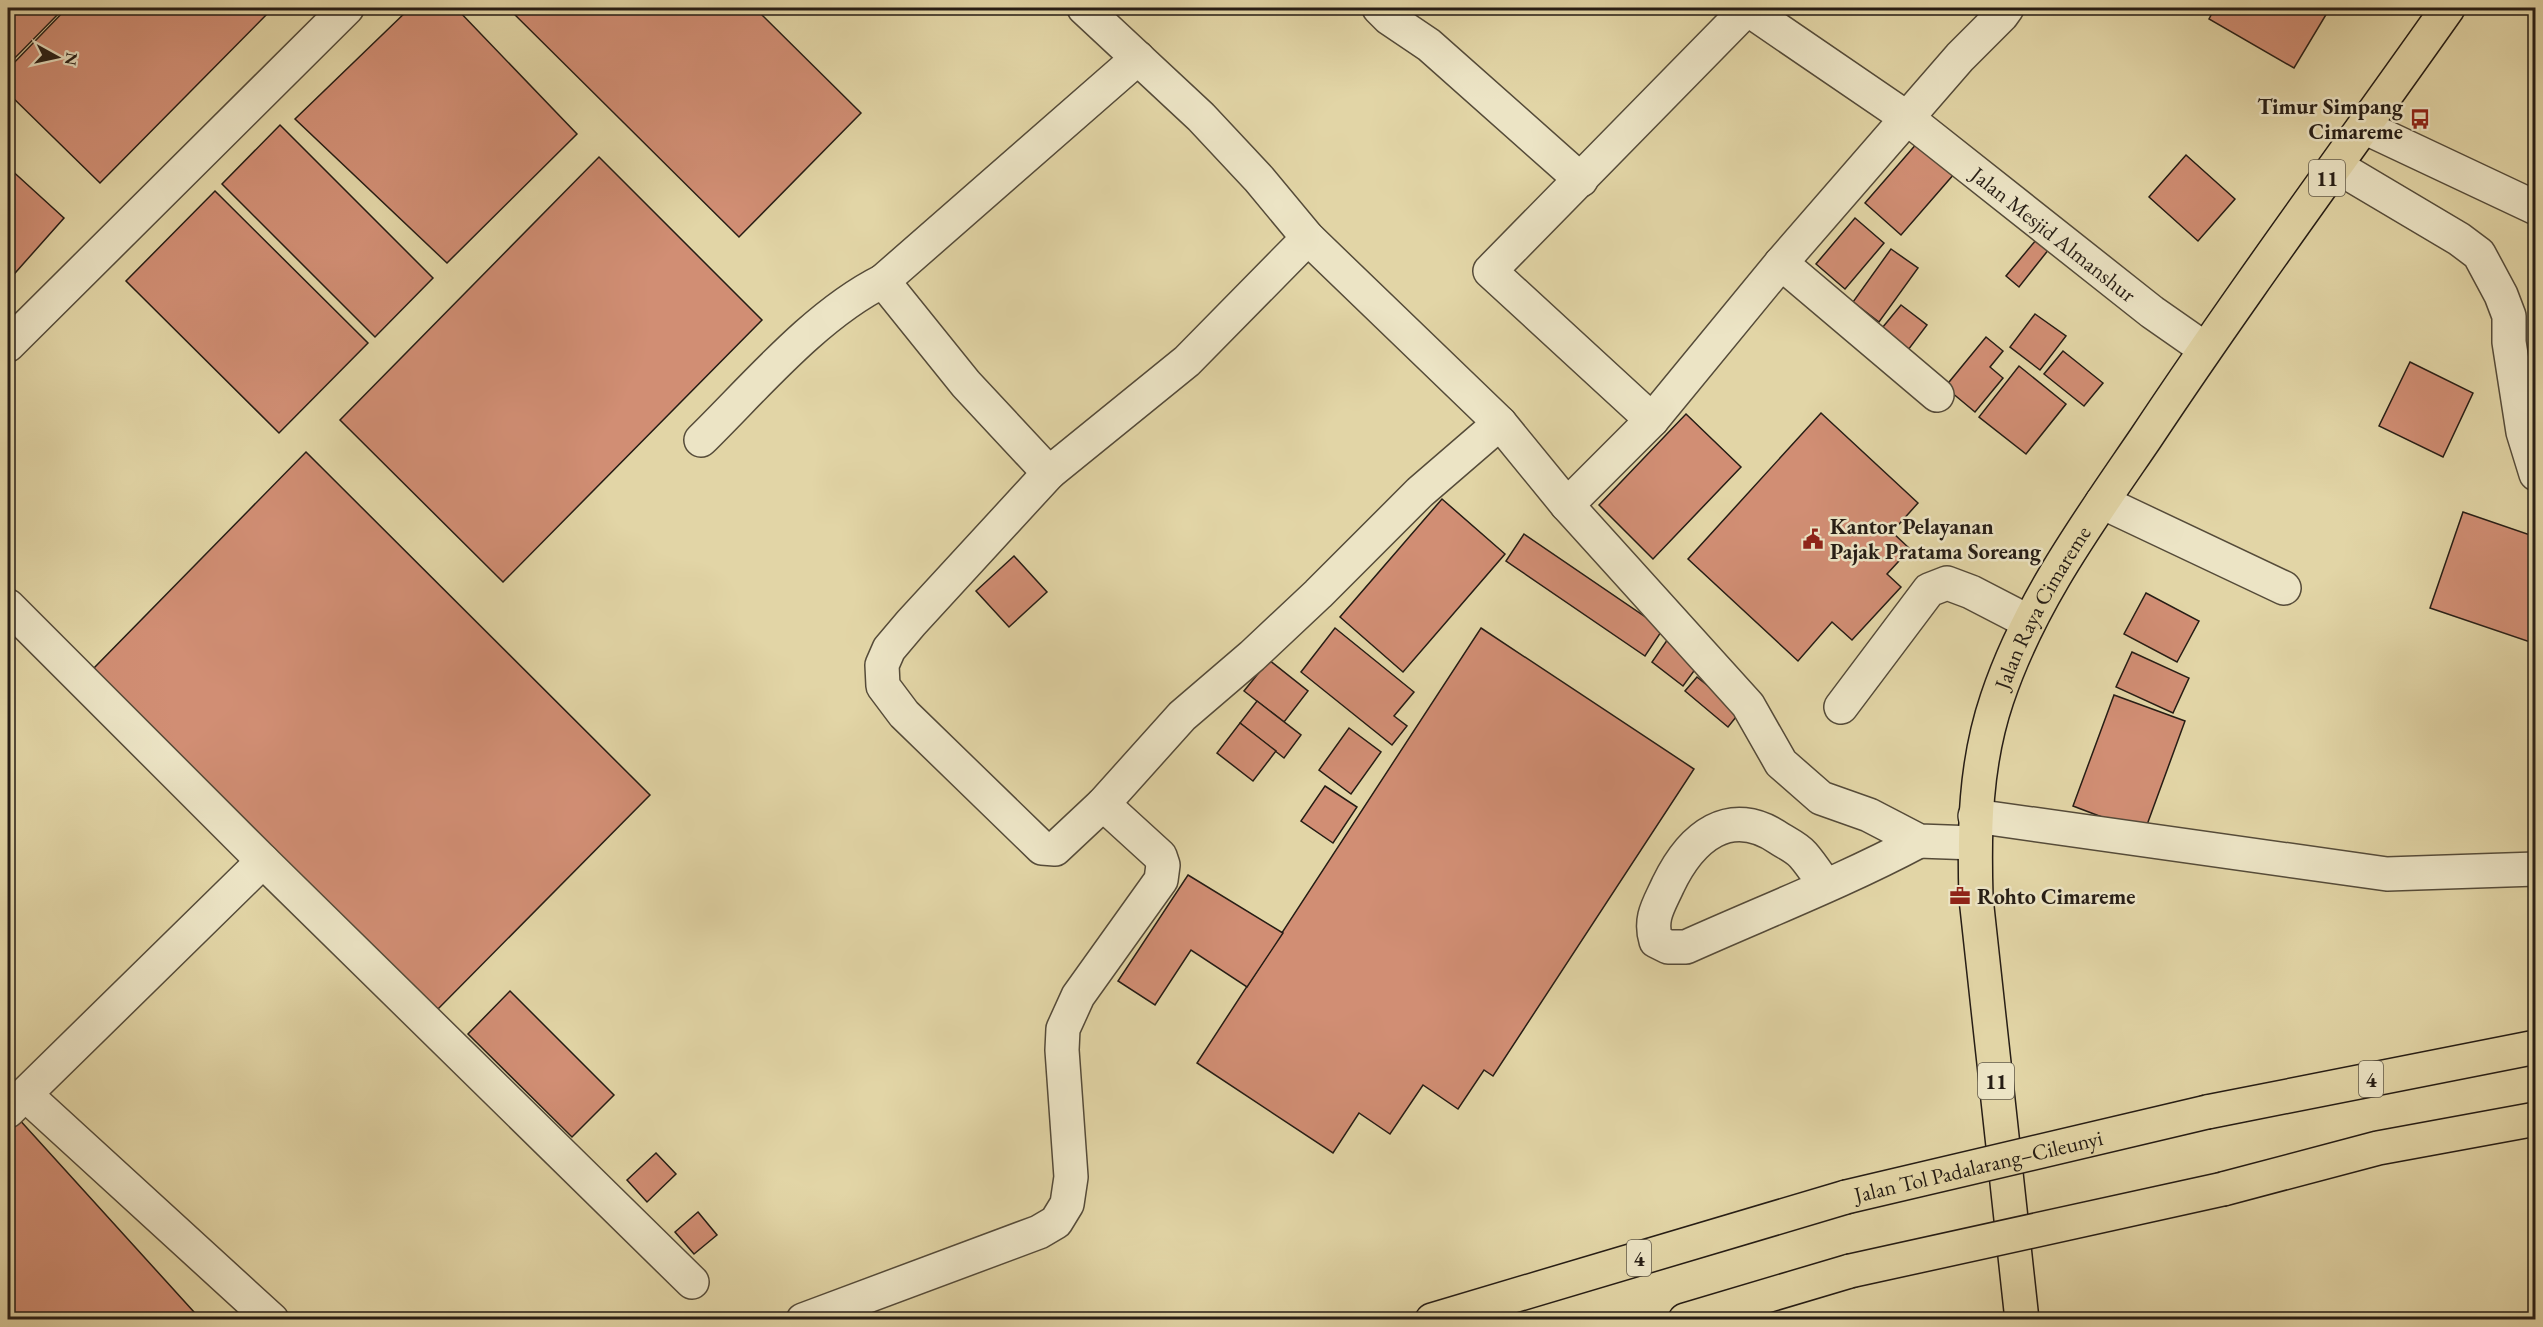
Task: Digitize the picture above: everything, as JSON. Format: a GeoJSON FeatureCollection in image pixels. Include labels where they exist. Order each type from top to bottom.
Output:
{"type":"FeatureCollection","features":[{"type":"Feature","properties":{"kind":"highway","name":"Jalan Raya Cimareme"},"geometry":{"type":"LineString","coordinates":[[2022,1320],[1976,898],[1975,829],[1978,779],[1997,699],[2029,622],[2102,502],[2205,349],[2448,8]]}},
{"type":"Feature","properties":{"kind":"highway","name":"Jalan Tol Padalarang–Cileunyi"},"geometry":{"type":"LineString","coordinates":[[1432,1320],[1846,1197],[2208,1112],[2535,1047]]}},
{"type":"Feature","properties":{"kind":"highway"},"geometry":{"type":"LineString","coordinates":[[1685,1320],[1850,1271],[2223,1189],[2378,1148],[2535,1119]]}},
{"type":"Feature","properties":{"kind":"street"},"geometry":{"type":"LineString","coordinates":[[8,345],[347,8]]}},
{"type":"Feature","properties":{"kind":"street"},"geometry":{"type":"LineString","coordinates":[[1084,8],[1201,117],[1308,238],[1500,423],[1567,505],[1748,705],[1780,763],[1821,798],[1869,815],[1919,841]]}},
{"type":"Feature","properties":{"kind":"street"},"geometry":{"type":"LineString","coordinates":[[1379,8],[1389,18],[1429,45],[1581,180]]}},
{"type":"Feature","properties":{"kind":"street"},"geometry":{"type":"LineString","coordinates":[[1652,420],[1490,271],[1746,8]]}},
{"type":"Feature","properties":{"kind":"street","name":"Jalan Mesjid Almanshur"},"geometry":{"type":"LineString","coordinates":[[1746,8],[1907,118],[2152,312],[2205,349]]}},
{"type":"Feature","properties":{"kind":"street"},"geometry":{"type":"LineString","coordinates":[[1567,505],[1652,420],[1781,263],[1960,57],[2007,8]]}},
{"type":"Feature","properties":{"kind":"street"},"geometry":{"type":"LineString","coordinates":[[701,440],[826,319],[857,294],[883,281],[1138,57]]}},
{"type":"Feature","properties":{"kind":"street"},"geometry":{"type":"LineString","coordinates":[[2364,127],[2535,208]]}},
{"type":"Feature","properties":{"kind":"street"},"geometry":{"type":"LineString","coordinates":[[2336,166],[2459,239],[2479,254],[2501,295],[2509,316],[2509,342],[2523,432],[2535,474]]}},
{"type":"Feature","properties":{"kind":"street"},"geometry":{"type":"LineString","coordinates":[[1308,238],[1187,361],[1049,473],[889,649],[882,665],[884,686],[904,714],[1042,848],[1054,849],[1103,804],[1182,716],[1252,656],[1318,594],[1420,492],[1500,423]]}},
{"type":"Feature","properties":{"kind":"street"},"geometry":{"type":"LineString","coordinates":[[1781,263],[1937,395]]}},
{"type":"Feature","properties":{"kind":"street"},"geometry":{"type":"LineString","coordinates":[[883,281],[966,384],[1049,473]]}},
{"type":"Feature","properties":{"kind":"street"},"geometry":{"type":"LineString","coordinates":[[2102,502],[2284,588]]}},
{"type":"Feature","properties":{"kind":"street"},"geometry":{"type":"LineString","coordinates":[[1841,707],[1929,590],[1947,583],[1971,591],[2029,622]]}},
{"type":"Feature","properties":{"kind":"street"},"geometry":{"type":"LineString","coordinates":[[8,606],[262,861],[692,1282]]}},
{"type":"Feature","properties":{"kind":"street"},"geometry":{"type":"LineString","coordinates":[[802,1320],[1039,1232],[1056,1222],[1068,1204],[1071,1177],[1062,1050],[1063,1029],[1086,982],[1164,873],[1160,856],[1103,804]]}},
{"type":"Feature","properties":{"kind":"street"},"geometry":{"type":"LineString","coordinates":[[1825,885],[1802,853],[1764,828],[1735,823],[1707,833],[1678,864],[1656,911],[1652,927],[1656,941],[1668,947],[1686,947],[1859,872],[1919,841],[1975,829],[2387,874],[2535,869]]}},
{"type":"Feature","properties":{"kind":"street"},"geometry":{"type":"LineString","coordinates":[[262,861],[17,1103],[272,1320]]}},
{"type":"Feature","properties":{"kind":"building"},"geometry":{"type":"Polygon","coordinates":[[[8,8],[64,8],[8,65],[8,8]]]}},
{"type":"Feature","properties":{"kind":"building"},"geometry":{"type":"Polygon","coordinates":[[[67,8],[273,8],[100,183],[8,93],[8,69],[67,8]]]}},
{"type":"Feature","properties":{"kind":"building"},"geometry":{"type":"Polygon","coordinates":[[[410,8],[456,8],[577,134],[447,263],[295,119],[410,8]]]}},
{"type":"Feature","properties":{"kind":"building"},"geometry":{"type":"Polygon","coordinates":[[[508,8],[755,8],[861,113],[739,237],[508,8]]]}},
{"type":"Feature","properties":{"kind":"building"},"geometry":{"type":"Polygon","coordinates":[[[2215,8],[2330,8],[2294,68],[2209,19],[2215,8]]]}},
{"type":"Feature","properties":{"kind":"building"},"geometry":{"type":"Polygon","coordinates":[[[280,125],[433,278],[375,337],[222,184],[280,125]]]}},
{"type":"Feature","properties":{"kind":"building"},"geometry":{"type":"Polygon","coordinates":[[[1925,134],[1961,166],[1901,235],[1865,203],[1925,134]]]}},
{"type":"Feature","properties":{"kind":"building"},"geometry":{"type":"Polygon","coordinates":[[[2186,155],[2235,199],[2198,241],[2149,197],[2186,155]]]}},
{"type":"Feature","properties":{"kind":"building"},"geometry":{"type":"Polygon","coordinates":[[[599,157],[762,320],[503,582],[340,420],[599,157]]]}},
{"type":"Feature","properties":{"kind":"building"},"geometry":{"type":"Polygon","coordinates":[[[8,167],[64,218],[8,281],[8,167]]]}},
{"type":"Feature","properties":{"kind":"building"},"geometry":{"type":"Polygon","coordinates":[[[215,191],[368,343],[279,433],[126,281],[215,191]]]}},
{"type":"Feature","properties":{"kind":"building"},"geometry":{"type":"Polygon","coordinates":[[[1855,218],[1884,243],[1845,289],[1816,264],[1855,218]]]}},
{"type":"Feature","properties":{"kind":"building"},"geometry":{"type":"Polygon","coordinates":[[[2041,234],[2053,244],[2019,287],[2006,276],[2041,234]]]}},
{"type":"Feature","properties":{"kind":"building"},"geometry":{"type":"Polygon","coordinates":[[[1891,249],[1918,268],[1879,322],[1853,302],[1891,249]]]}},
{"type":"Feature","properties":{"kind":"building"},"geometry":{"type":"Polygon","coordinates":[[[1901,305],[1927,325],[1905,354],[1878,333],[1901,305]]]}},
{"type":"Feature","properties":{"kind":"building"},"geometry":{"type":"Polygon","coordinates":[[[2035,314],[2066,336],[2040,370],[2010,347],[2035,314]]]}},
{"type":"Feature","properties":{"kind":"building"},"geometry":{"type":"Polygon","coordinates":[[[1986,337],[2003,351],[1990,367],[2003,378],[1975,412],[1945,387],[1986,337]]]}},
{"type":"Feature","properties":{"kind":"building"},"geometry":{"type":"Polygon","coordinates":[[[2063,351],[2103,383],[2084,406],[2044,374],[2063,351]]]}},
{"type":"Feature","properties":{"kind":"building"},"geometry":{"type":"Polygon","coordinates":[[[2410,362],[2473,393],[2443,457],[2379,426],[2410,362]]]}},
{"type":"Feature","properties":{"kind":"building"},"geometry":{"type":"Polygon","coordinates":[[[2019,366],[2066,404],[2026,454],[1979,417],[2019,366]]]}},
{"type":"Feature","properties":{"kind":"building"},"geometry":{"type":"Polygon","coordinates":[[[1821,413],[1918,503],[1892,532],[1910,549],[1887,574],[1901,587],[1852,640],[1832,622],[1798,661],[1688,559],[1821,413]]]}},
{"type":"Feature","properties":{"kind":"building"},"geometry":{"type":"Polygon","coordinates":[[[1686,414],[1741,467],[1653,559],[1599,505],[1686,414]]]}},
{"type":"Feature","properties":{"kind":"building"},"geometry":{"type":"Polygon","coordinates":[[[306,452],[650,795],[436,1011],[93,669],[306,452]]]}},
{"type":"Feature","properties":{"kind":"building"},"geometry":{"type":"Polygon","coordinates":[[[1442,499],[1505,554],[1403,672],[1340,617],[1442,499]]]}},
{"type":"Feature","properties":{"kind":"building"},"geometry":{"type":"Polygon","coordinates":[[[2463,512],[2536,537],[2536,644],[2430,608],[2463,512]]]}},
{"type":"Feature","properties":{"kind":"building"},"geometry":{"type":"Polygon","coordinates":[[[1524,534],[1663,629],[1645,656],[1506,561],[1524,534]]]}},
{"type":"Feature","properties":{"kind":"building"},"geometry":{"type":"Polygon","coordinates":[[[1014,556],[1047,592],[1009,627],[976,591],[1014,556]]]}},
{"type":"Feature","properties":{"kind":"building"},"geometry":{"type":"Polygon","coordinates":[[[2146,593],[2199,621],[2177,662],[2124,634],[2146,593]]]}},
{"type":"Feature","properties":{"kind":"building"},"geometry":{"type":"Polygon","coordinates":[[[1335,628],[1414,692],[1394,716],[1407,726],[1392,745],[1301,672],[1335,628]]]}},
{"type":"Feature","properties":{"kind":"building"},"geometry":{"type":"Polygon","coordinates":[[[1481,628],[1694,769],[1493,1076],[1484,1070],[1458,1109],[1423,1085],[1390,1134],[1359,1113],[1333,1153],[1197,1063],[1481,628]]]}},
{"type":"Feature","properties":{"kind":"building"},"geometry":{"type":"Polygon","coordinates":[[[1670,636],[1702,660],[1683,686],[1652,662],[1670,636]]]}},
{"type":"Feature","properties":{"kind":"building"},"geometry":{"type":"Polygon","coordinates":[[[2132,652],[2189,678],[2173,713],[2116,687],[2132,652]]]}},
{"type":"Feature","properties":{"kind":"building"},"geometry":{"type":"Polygon","coordinates":[[[1269,660],[1308,691],[1284,722],[1244,691],[1269,660]]]}},
{"type":"Feature","properties":{"kind":"building"},"geometry":{"type":"Polygon","coordinates":[[[1697,677],[1740,712],[1728,727],[1685,691],[1697,677]]]}},
{"type":"Feature","properties":{"kind":"building"},"geometry":{"type":"Polygon","coordinates":[[[2114,695],[2185,721],[2144,833],[2073,806],[2114,695]]]}},
{"type":"Feature","properties":{"kind":"building"},"geometry":{"type":"Polygon","coordinates":[[[1257,701],[1301,735],[1284,758],[1240,723],[1257,701]]]}},
{"type":"Feature","properties":{"kind":"building"},"geometry":{"type":"Polygon","coordinates":[[[1240,723],[1276,751],[1253,781],[1217,753],[1240,723]]]}},
{"type":"Feature","properties":{"kind":"building"},"geometry":{"type":"Polygon","coordinates":[[[1349,728],[1381,752],[1351,794],[1319,770],[1349,728]]]}},
{"type":"Feature","properties":{"kind":"building"},"geometry":{"type":"Polygon","coordinates":[[[1325,786],[1357,807],[1333,843],[1301,821],[1325,786]]]}},
{"type":"Feature","properties":{"kind":"building"},"geometry":{"type":"Polygon","coordinates":[[[1188,875],[1283,933],[1247,987],[1191,950],[1155,1005],[1118,981],[1188,875]]]}},
{"type":"Feature","properties":{"kind":"building"},"geometry":{"type":"Polygon","coordinates":[[[510,991],[614,1095],[572,1137],[468,1034],[510,991]]]}},
{"type":"Feature","properties":{"kind":"building"},"geometry":{"type":"Polygon","coordinates":[[[17,1117],[194,1312],[186,1320],[8,1320],[8,1126],[17,1117]]]}},
{"type":"Feature","properties":{"kind":"building"},"geometry":{"type":"Polygon","coordinates":[[[656,1153],[676,1174],[647,1202],[627,1180],[656,1153]]]}},
{"type":"Feature","properties":{"kind":"building"},"geometry":{"type":"Polygon","coordinates":[[[698,1212],[717,1235],[694,1254],[675,1232],[698,1212]]]}},
{"type":"Feature","properties":{"kind":"place","name":"Timur Simpang Cimareme"},"geometry":{"type":"Point","coordinates":[2420,119]}},
{"type":"Feature","properties":{"kind":"place","name":"Kantor Pelayanan Pajak Pratama Soreang"},"geometry":{"type":"Point","coordinates":[1813,539]}},
{"type":"Feature","properties":{"kind":"place","name":"Rohto Cimareme"},"geometry":{"type":"Point","coordinates":[1960,896]}}]}
